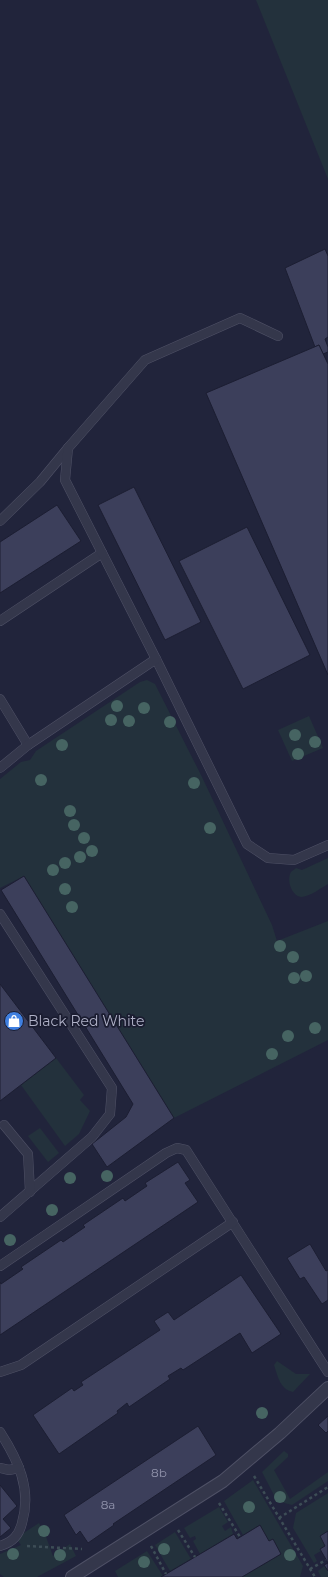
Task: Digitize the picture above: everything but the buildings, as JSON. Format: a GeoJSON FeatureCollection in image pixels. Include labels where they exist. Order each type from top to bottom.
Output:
{"type":"FeatureCollection","features":[{"type":"Feature","properties":{"kind":"street"},"geometry":{"type":"LineString","coordinates":[[72,1577],[223,1481],[280,1433],[328,1388]]}},
{"type":"Feature","properties":{"kind":"lane"},"geometry":{"type":"LineString","coordinates":[[0,521],[40,482],[145,360],[240,318],[278,336]]}},
{"type":"Feature","properties":{"kind":"lane"},"geometry":{"type":"LineString","coordinates":[[68,448],[65,480],[156,658],[246,844],[268,858],[294,860],[328,845]]}},
{"type":"Feature","properties":{"kind":"lane"},"geometry":{"type":"LineString","coordinates":[[0,621],[102,553]]}},
{"type":"Feature","properties":{"kind":"lane"},"geometry":{"type":"LineString","coordinates":[[0,768],[28,745],[156,658]]}},
{"type":"Feature","properties":{"kind":"lane"},"geometry":{"type":"LineString","coordinates":[[0,699],[28,745]]}},
{"type":"Feature","properties":{"kind":"lane"},"geometry":{"type":"LineString","coordinates":[[0,914],[112,1088],[110,1114],[92,1137],[0,1218]]}},
{"type":"Feature","properties":{"kind":"lane"},"geometry":{"type":"LineString","coordinates":[[4,1125],[28,1154],[30,1192]]}},
{"type":"Feature","properties":{"kind":"lane"},"geometry":{"type":"LineString","coordinates":[[0,1266],[166,1153],[177,1148],[182,1149],[188,1151],[328,1372]]}},
{"type":"Feature","properties":{"kind":"lane"},"geometry":{"type":"LineString","coordinates":[[0,1372],[21,1365],[233,1222]]}},
{"type":"Feature","properties":{"kind":"lane"},"geometry":{"type":"LineString","coordinates":[[0,1432],[9,1446],[26,1491],[26,1511],[18,1534],[11,1541],[2,1545]]}},
{"type":"Feature","properties":{"kind":"lane"},"geometry":{"type":"LineString","coordinates":[[0,1468],[9,1470],[18,1468]]}},
{"type":"Feature","properties":{"kind":"path"},"geometry":{"type":"LineString","coordinates":[[253,1474],[314,1577]]}},
{"type":"Feature","properties":{"kind":"path"},"geometry":{"type":"LineString","coordinates":[[279,1518],[328,1487]]}},
{"type":"Feature","properties":{"kind":"path"},"geometry":{"type":"LineString","coordinates":[[217,1500],[240,1537]]}},
{"type":"Feature","properties":{"kind":"path"},"geometry":{"type":"LineString","coordinates":[[176,1527],[194,1557]]}},
{"type":"Feature","properties":{"kind":"path"},"geometry":{"type":"LineString","coordinates":[[150,1544],[166,1574]]}},
{"type":"Feature","properties":{"kind":"path"},"geometry":{"type":"LineString","coordinates":[[2,1545],[83,1549]]}},
{"type":"Feature","properties":{"kind":"path"},"geometry":{"type":"LineString","coordinates":[[310,1570],[326,1560]]}},
{"type":"Feature","properties":{"kind":"shaded area"},"geometry":{"type":"Polygon","coordinates":[[[256,0],[328,0],[328,179],[256,0]]]}},
{"type":"Feature","properties":{"kind":"shaded area"},"geometry":{"type":"Polygon","coordinates":[[[147,680],[155,684],[202,777],[272,925],[277,941],[328,921],[328,1040],[174,1118],[24,876],[0,888],[0,779],[21,762],[30,760],[36,751],[140,682],[147,680]]]}},
{"type":"Feature","properties":{"kind":"shaded area"},"geometry":{"type":"Polygon","coordinates":[[[309,716],[323,748],[292,761],[278,730],[309,716]]]}},
{"type":"Feature","properties":{"kind":"shaded area"},"geometry":{"type":"Polygon","coordinates":[[[328,858],[328,884],[312,894],[302,897],[295,894],[291,888],[289,879],[291,872],[296,868],[302,870],[328,858]]]}},
{"type":"Feature","properties":{"kind":"shaded area"},"geometry":{"type":"Polygon","coordinates":[[[56,1058],[84,1095],[80,1100],[90,1111],[79,1134],[65,1146],[21,1085],[56,1058]]]}},
{"type":"Feature","properties":{"kind":"shaded area"},"geometry":{"type":"Polygon","coordinates":[[[40,1128],[59,1153],[48,1162],[28,1136],[40,1128]]]}},
{"type":"Feature","properties":{"kind":"shaded area"},"geometry":{"type":"Polygon","coordinates":[[[277,1361],[296,1374],[310,1374],[293,1392],[285,1388],[278,1378],[274,1365],[277,1361]]]}},
{"type":"Feature","properties":{"kind":"shaded area"},"geometry":{"type":"Polygon","coordinates":[[[284,1451],[288,1454],[288,1457],[274,1470],[290,1499],[328,1472],[328,1481],[292,1505],[277,1501],[262,1472],[284,1451]]]}},
{"type":"Feature","properties":{"kind":"shaded area"},"geometry":{"type":"Polygon","coordinates":[[[253,1480],[303,1566],[300,1577],[242,1577],[281,1554],[273,1539],[269,1541],[260,1525],[243,1535],[224,1501],[253,1480]]]}},
{"type":"Feature","properties":{"kind":"shaded area"},"geometry":{"type":"Polygon","coordinates":[[[328,1493],[328,1563],[321,1551],[314,1555],[317,1561],[314,1563],[293,1528],[296,1513],[328,1493]]]}},
{"type":"Feature","properties":{"kind":"shaded area"},"geometry":{"type":"Polygon","coordinates":[[[219,1507],[228,1522],[222,1526],[225,1531],[231,1527],[233,1534],[200,1554],[193,1541],[196,1539],[195,1536],[190,1538],[184,1528],[219,1507]]]}},
{"type":"Feature","properties":{"kind":"shaded area"},"geometry":{"type":"Polygon","coordinates":[[[39,1523],[45,1534],[53,1556],[70,1544],[76,1556],[37,1577],[4,1577],[0,1574],[0,1554],[21,1545],[16,1538],[39,1523]]]}},
{"type":"Feature","properties":{"kind":"shaded area"},"geometry":{"type":"Polygon","coordinates":[[[175,1532],[191,1559],[170,1571],[155,1545],[175,1532]]]}},
{"type":"Feature","properties":{"kind":"shaded area"},"geometry":{"type":"Polygon","coordinates":[[[147,1551],[163,1576],[118,1577],[115,1571],[147,1551]]]}},
{"type":"Feature","properties":{"kind":"shaded area"},"geometry":{"type":"Polygon","coordinates":[[[328,1563],[328,1577],[321,1577],[318,1571],[328,1563]]]}},
{"type":"Feature","properties":{"kind":"place","name":"Black Red White"},"geometry":{"type":"Point","coordinates":[14,1021]}}]}
